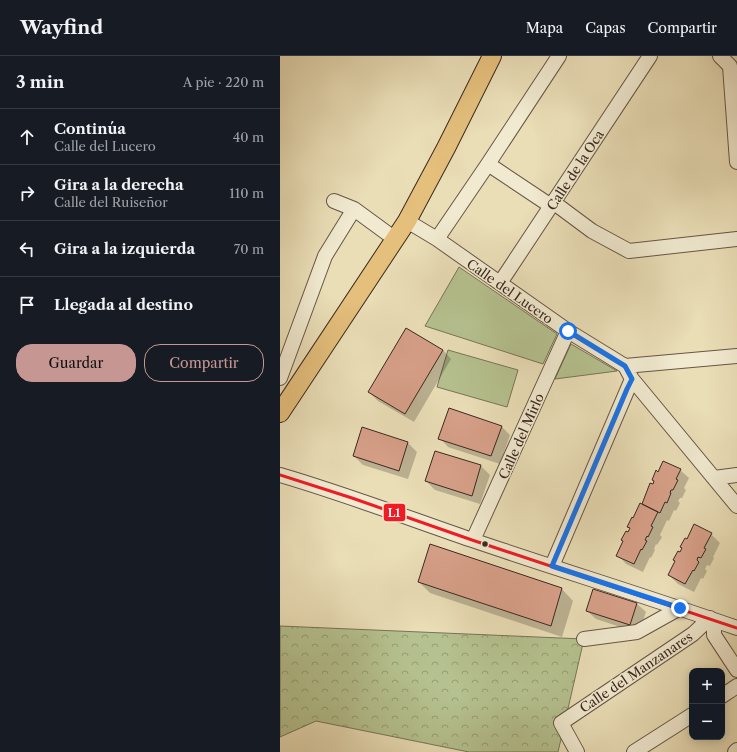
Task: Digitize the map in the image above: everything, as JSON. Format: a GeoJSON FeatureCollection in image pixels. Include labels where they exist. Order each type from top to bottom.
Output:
{"type":"FeatureCollection","features":[{"type":"Feature","properties":{"kind":"main road"},"geometry":{"type":"LineString","coordinates":[[280,414],[407,221],[446,148],[492,56]]}},
{"type":"Feature","properties":{"kind":"street"},"geometry":{"type":"LineString","coordinates":[[437,239],[559,56]]}},
{"type":"Feature","properties":{"kind":"street","name":"Calle de la Oca"},"geometry":{"type":"LineString","coordinates":[[500,284],[650,56]]}},
{"type":"Feature","properties":{"kind":"street"},"geometry":{"type":"LineString","coordinates":[[720,56],[730,66],[737,162]]}},
{"type":"Feature","properties":{"kind":"street"},"geometry":{"type":"LineString","coordinates":[[488,164],[592,231],[629,250],[737,239]]}},
{"type":"Feature","properties":{"kind":"street"},"geometry":{"type":"LineString","coordinates":[[334,201],[354,209],[395,239]]}},
{"type":"Feature","properties":{"kind":"street"},"geometry":{"type":"LineString","coordinates":[[280,378],[325,256],[354,209]]}},
{"type":"Feature","properties":{"kind":"street","name":"Calle del Lucero"},"geometry":{"type":"LineString","coordinates":[[407,221],[437,239],[568,331],[625,366]]}},
{"type":"Feature","properties":{"kind":"street","name":"Calle del Mirlo"},"geometry":{"type":"LineString","coordinates":[[473,540],[568,331]]}},
{"type":"Feature","properties":{"kind":"street"},"geometry":{"type":"LineString","coordinates":[[737,356],[625,366],[632,379],[737,506]]}},
{"type":"Feature","properties":{"kind":"street"},"geometry":{"type":"LineString","coordinates":[[552,566],[632,379]]}},
{"type":"Feature","properties":{"kind":"street"},"geometry":{"type":"LineString","coordinates":[[282,474],[473,540],[737,628]]}},
{"type":"Feature","properties":{"kind":"street"},"geometry":{"type":"LineString","coordinates":[[714,478],[737,475]]}},
{"type":"Feature","properties":{"kind":"street"},"geometry":{"type":"LineString","coordinates":[[584,639],[636,632],[680,608]]}},
{"type":"Feature","properties":{"kind":"street"},"geometry":{"type":"LineString","coordinates":[[712,619],[714,635],[737,670]]}},
{"type":"Feature","properties":{"kind":"street","name":"Calle del Manzanares"},"geometry":{"type":"LineString","coordinates":[[576,752],[561,723],[693,634],[712,619]]}},
{"type":"Feature","properties":{"kind":"street"},"geometry":{"type":"LineString","coordinates":[[725,694],[737,686]]}},
{"type":"Feature","properties":{"kind":"street"},"geometry":{"type":"LineString","coordinates":[[634,752],[689,717]]}},
{"type":"Feature","properties":{"kind":"green space"},"geometry":{"type":"Polygon","coordinates":[[[459,267],[557,334],[543,364],[425,326],[459,267]]]}},
{"type":"Feature","properties":{"kind":"green space"},"geometry":{"type":"Polygon","coordinates":[[[571,344],[617,371],[555,379],[571,344]]]}},
{"type":"Feature","properties":{"kind":"green space"},"geometry":{"type":"Polygon","coordinates":[[[448,350],[518,370],[507,407],[437,387],[448,350]]]}},
{"type":"Feature","properties":{"kind":"green space"},"geometry":{"type":"Polygon","coordinates":[[[280,626],[584,639],[558,752],[469,752],[316,721],[280,737],[280,626]]]}},
{"type":"Feature","properties":{"kind":"building"},"geometry":{"type":"Polygon","coordinates":[[[406,328],[443,350],[405,414],[368,392],[406,328]]]}},
{"type":"Feature","properties":{"kind":"building"},"geometry":{"type":"Polygon","coordinates":[[[449,408],[502,426],[491,456],[438,439],[449,408]]]}},
{"type":"Feature","properties":{"kind":"building"},"geometry":{"type":"Polygon","coordinates":[[[362,427],[408,442],[399,471],[353,456],[362,427]]]}},
{"type":"Feature","properties":{"kind":"building"},"geometry":{"type":"Polygon","coordinates":[[[435,451],[481,465],[472,496],[425,481],[435,451]]]}},
{"type":"Feature","properties":{"kind":"building"},"geometry":{"type":"Polygon","coordinates":[[[663,461],[681,469],[676,479],[678,480],[673,490],[671,490],[667,503],[665,502],[660,513],[642,504],[650,483],[653,484],[654,481],[652,480],[656,470],[658,472],[663,461]]]}},
{"type":"Feature","properties":{"kind":"building"},"geometry":{"type":"Polygon","coordinates":[[[640,503],[658,512],[651,526],[653,527],[645,540],[647,541],[642,550],[641,549],[634,564],[616,556],[623,541],[621,540],[626,531],[628,532],[630,528],[627,527],[640,503]]]}},
{"type":"Feature","properties":{"kind":"building"},"geometry":{"type":"Polygon","coordinates":[[[694,524],[712,533],[704,548],[706,549],[701,558],[698,557],[697,560],[699,562],[685,584],[668,575],[675,561],[673,560],[678,551],[680,552],[682,548],[680,547],[685,538],[687,539],[694,524]]]}},
{"type":"Feature","properties":{"kind":"building"},"geometry":{"type":"Polygon","coordinates":[[[430,544],[562,588],[551,626],[418,582],[430,544]]]}},
{"type":"Feature","properties":{"kind":"building"},"geometry":{"type":"Polygon","coordinates":[[[593,589],[637,603],[630,625],[586,611],[593,589]]]}},
{"type":"Feature","properties":{"kind":"transit line","name":"L1"},"geometry":{"type":"LineString","coordinates":[[280,475],[737,628]]}},
{"type":"Feature","properties":{"kind":"route"},"geometry":{"type":"LineString","coordinates":[[568,331],[625,366],[632,379],[552,566],[680,608]]}}]}
